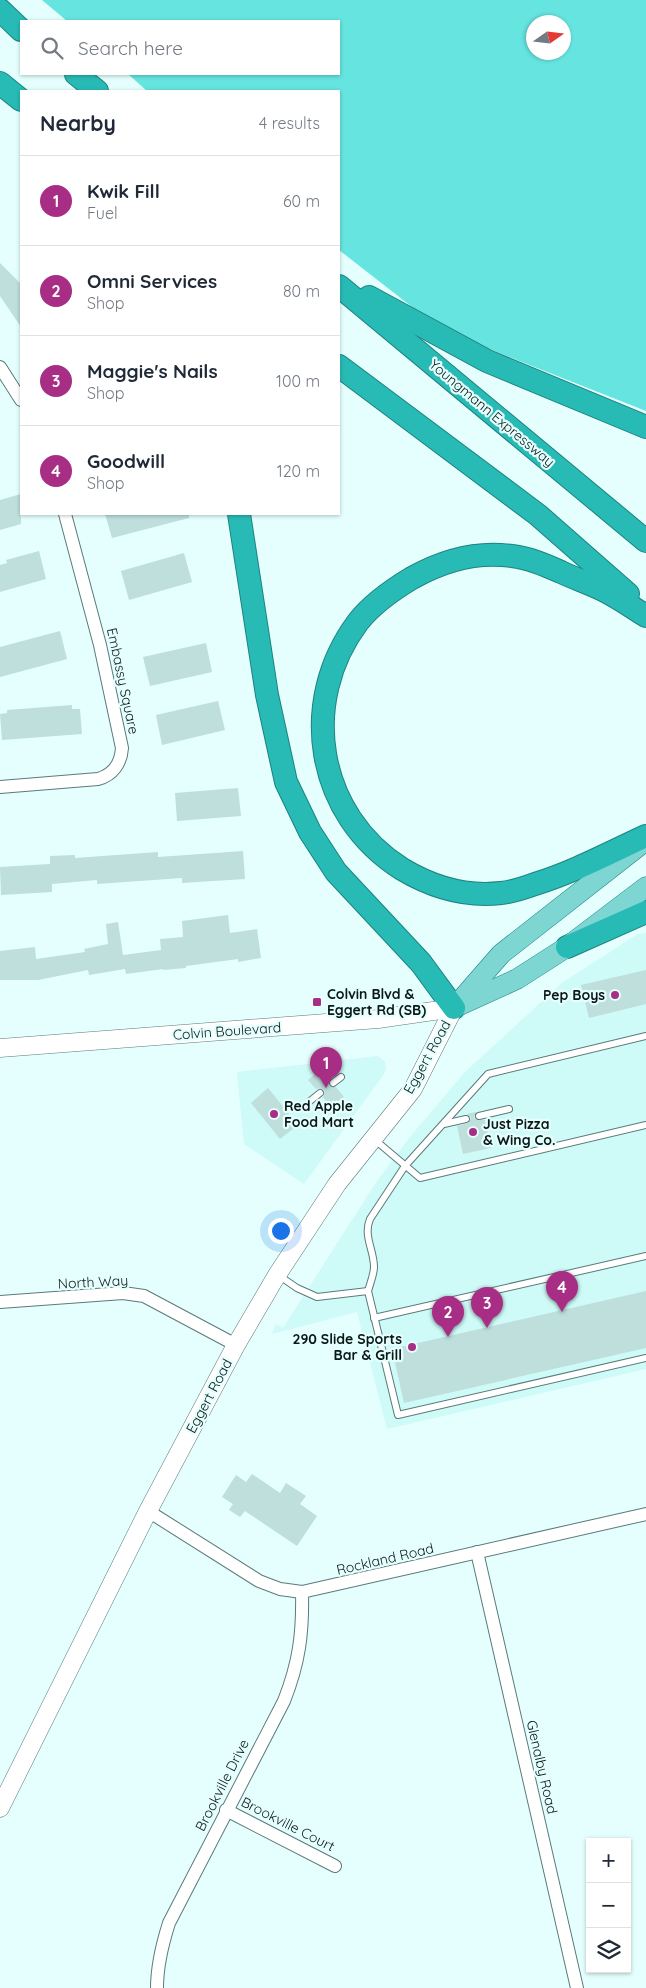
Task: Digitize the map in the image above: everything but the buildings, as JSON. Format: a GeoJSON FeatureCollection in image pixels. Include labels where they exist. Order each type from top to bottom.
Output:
{"type":"FeatureCollection","features":[{"type":"Feature","properties":{"kind":"highway"},"geometry":{"type":"LineString","coordinates":[[0,10],[20,29]]}},
{"type":"Feature","properties":{"kind":"highway"},"geometry":{"type":"LineString","coordinates":[[77,75],[96,90]]}},
{"type":"Feature","properties":{"kind":"highway"},"geometry":{"type":"LineString","coordinates":[[0,83],[20,99]]}},
{"type":"Feature","properties":{"kind":"highway"},"geometry":{"type":"LineString","coordinates":[[340,281],[487,361],[646,426]]}},
{"type":"Feature","properties":{"kind":"highway","name":"Youngmann Expressway"},"geometry":{"type":"LineString","coordinates":[[340,287],[646,541]]}},
{"type":"Feature","properties":{"kind":"highway"},"geometry":{"type":"LineString","coordinates":[[340,367],[538,515],[646,610]]}},
{"type":"Feature","properties":{"kind":"highway"},"geometry":{"type":"LineString","coordinates":[[239,515],[267,695],[286,782],[310,832],[336,872],[422,963],[454,1008]]}},
{"type":"Feature","properties":{"kind":"highway"},"geometry":{"type":"LineString","coordinates":[[646,616],[606,592],[538,562],[513,556],[486,554],[456,560],[420,574],[398,586],[379,601],[359,621],[342,648],[330,680],[323,705],[322,730],[324,756],[335,792],[349,819],[369,843],[388,860],[414,877],[441,888],[470,894],[511,891],[566,874],[646,836]]}},
{"type":"Feature","properties":{"kind":"highway"},"geometry":{"type":"LineString","coordinates":[[568,947],[646,912]]}},
{"type":"Feature","properties":{"kind":"main road"},"geometry":{"type":"LineString","coordinates":[[454,1008],[501,954],[646,840]]}},
{"type":"Feature","properties":{"kind":"main road"},"geometry":{"type":"LineString","coordinates":[[454,1008],[517,978],[568,947],[646,887]]}},
{"type":"Feature","properties":{"kind":"street"},"geometry":{"type":"LineString","coordinates":[[0,368],[20,398]]}},
{"type":"Feature","properties":{"kind":"street","name":"Embassy Square"},"geometry":{"type":"LineString","coordinates":[[0,787],[98,779],[112,772],[122,754],[100,645],[65,515]]}},
{"type":"Feature","properties":{"kind":"street","name":"Colvin Boulevard"},"geometry":{"type":"LineString","coordinates":[[0,1048],[378,1019],[454,1008]]}},
{"type":"Feature","properties":{"kind":"street","name":"Eggert Road"},"geometry":{"type":"LineString","coordinates":[[0,1808],[148,1511],[236,1345],[277,1275],[332,1191],[372,1137],[413,1089],[454,1008]]}},
{"type":"Feature","properties":{"kind":"street","name":"North Way"},"geometry":{"type":"LineString","coordinates":[[0,1302],[123,1293],[144,1296],[236,1345]]}},
{"type":"Feature","properties":{"kind":"street","name":"Rockland Road"},"geometry":{"type":"LineString","coordinates":[[148,1511],[259,1582],[280,1589],[302,1592],[646,1514]]}},
{"type":"Feature","properties":{"kind":"street","name":"Glenalby Road"},"geometry":{"type":"LineString","coordinates":[[477,1552],[577,1988]]}},
{"type":"Feature","properties":{"kind":"street","name":"Brookville Drive"},"geometry":{"type":"LineString","coordinates":[[157,1988],[157,1970],[161,1946],[169,1923],[284,1701],[294,1677],[303,1625],[302,1592]]}},
{"type":"Feature","properties":{"kind":"street","name":"Brookville Court"},"geometry":{"type":"LineString","coordinates":[[226,1810],[335,1866]]}},
{"type":"Feature","properties":{"kind":"lane"},"geometry":{"type":"LineString","coordinates":[[646,1036],[488,1074],[405,1166],[367,1227],[374,1267],[368,1291],[398,1415],[646,1358]]}},
{"type":"Feature","properties":{"kind":"lane"},"geometry":{"type":"LineString","coordinates":[[333,1083],[341,1077]]}},
{"type":"Feature","properties":{"kind":"lane"},"geometry":{"type":"LineString","coordinates":[[310,1100],[320,1093]]}},
{"type":"Feature","properties":{"kind":"lane"},"geometry":{"type":"LineString","coordinates":[[479,1116],[509,1109]]}},
{"type":"Feature","properties":{"kind":"lane"},"geometry":{"type":"LineString","coordinates":[[443,1124],[466,1119]]}},
{"type":"Feature","properties":{"kind":"lane"},"geometry":{"type":"LineString","coordinates":[[372,1137],[420,1178],[646,1124]]}},
{"type":"Feature","properties":{"kind":"lane"},"geometry":{"type":"LineString","coordinates":[[374,1318],[646,1256]]}},
{"type":"Feature","properties":{"kind":"lane"},"geometry":{"type":"LineString","coordinates":[[277,1275],[297,1288],[317,1297],[368,1291]]}},
{"type":"Feature","properties":{"kind":"shaded area"},"geometry":{"type":"Polygon","coordinates":[[[42,0],[646,0],[646,411],[464,339],[416,310],[340,251],[340,90],[146,90],[129,75],[340,75],[340,20],[66,20],[42,0]]]}},
{"type":"Feature","properties":{"kind":"shaded area"},"geometry":{"type":"Polygon","coordinates":[[[646,933],[646,1369],[387,1429],[357,1312],[272,1334],[276,1324],[283,1328],[375,1184],[409,1138],[465,1072],[563,982],[638,934],[646,933]]]}},
{"type":"Feature","properties":{"kind":"shaded area"},"geometry":{"type":"Polygon","coordinates":[[[378,1056],[385,1062],[386,1069],[384,1074],[304,1184],[244,1144],[237,1072],[378,1056]]]}},
{"type":"Feature","properties":{"kind":"place","name":"Pep Boys"},"geometry":{"type":"Point","coordinates":[615,995]}},
{"type":"Feature","properties":{"kind":"place","name":"Colvin Blvd & Eggert Rd (SB)"},"geometry":{"type":"Point","coordinates":[317,1002]}},
{"type":"Feature","properties":{"kind":"place","name":"Kwik Fill"},"geometry":{"type":"Point","coordinates":[326,1088]}},
{"type":"Feature","properties":{"kind":"place","name":"Red Apple Food Mart"},"geometry":{"type":"Point","coordinates":[274,1114]}},
{"type":"Feature","properties":{"kind":"place","name":"Just Pizza & Wing Co."},"geometry":{"type":"Point","coordinates":[473,1132]}},
{"type":"Feature","properties":{"kind":"place","name":"Goodwill"},"geometry":{"type":"Point","coordinates":[562,1312]}},
{"type":"Feature","properties":{"kind":"place","name":"Maggie's Nails"},"geometry":{"type":"Point","coordinates":[487,1328]}},
{"type":"Feature","properties":{"kind":"place","name":"Omni Services"},"geometry":{"type":"Point","coordinates":[448,1337]}},
{"type":"Feature","properties":{"kind":"place","name":"290 Slide Sports Bar & Grill"},"geometry":{"type":"Point","coordinates":[412,1347]}}]}
